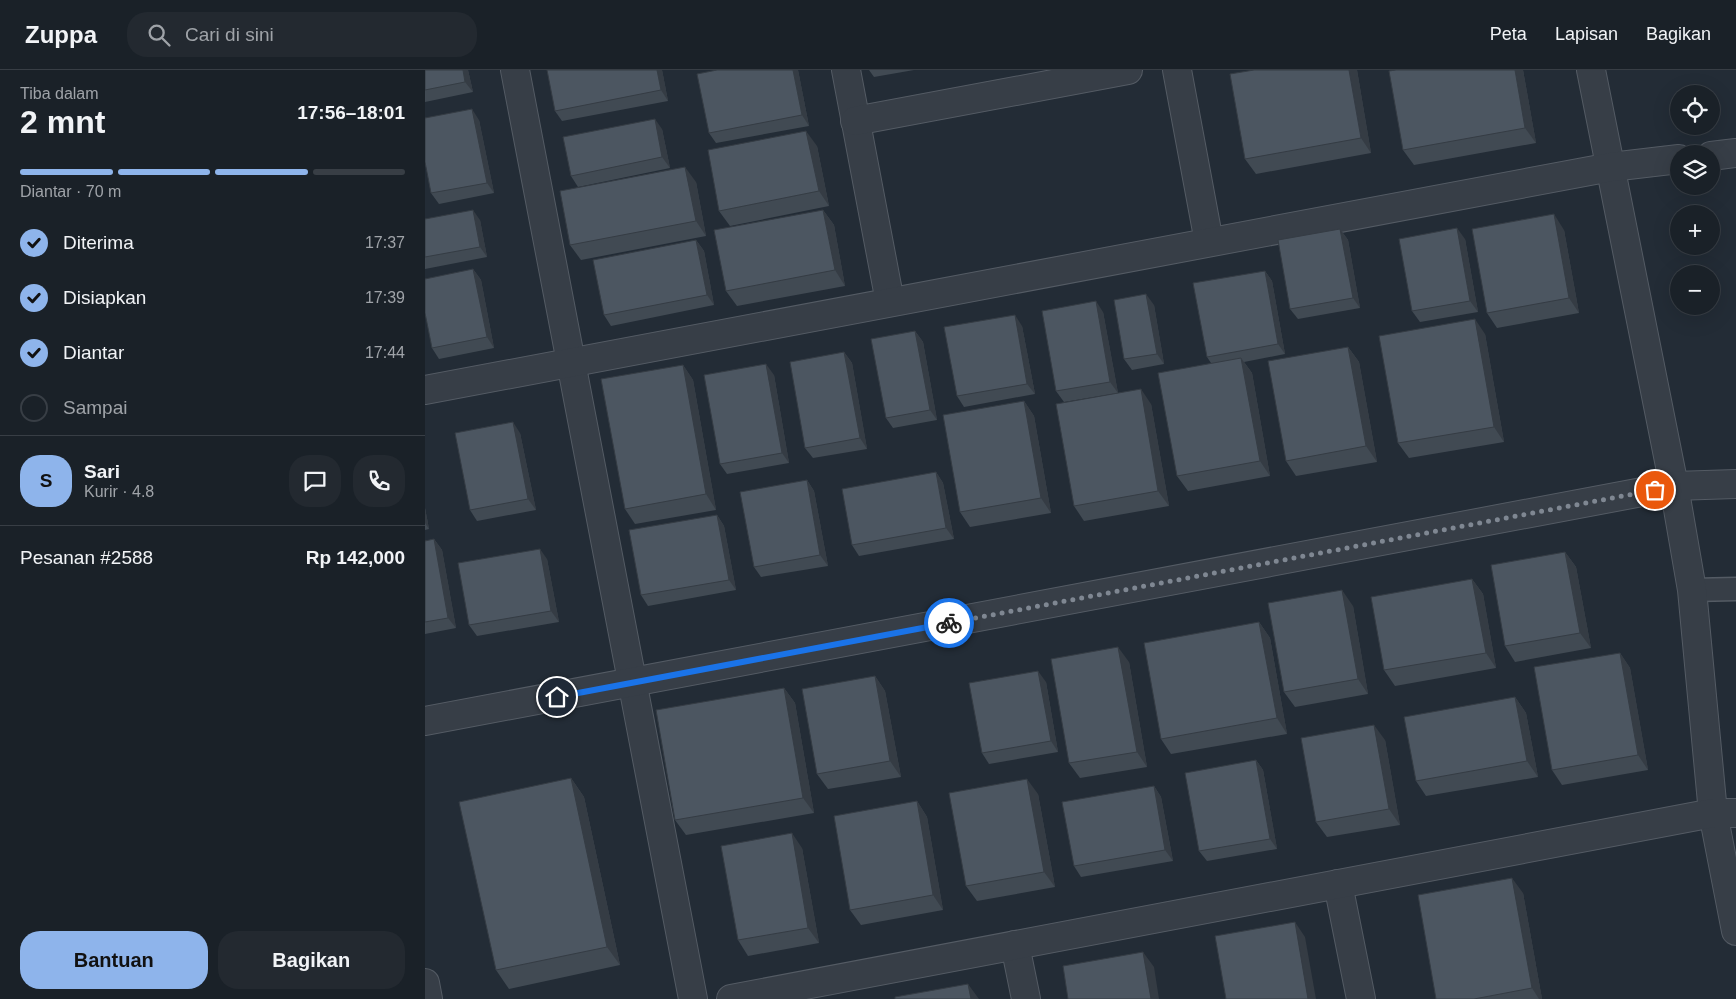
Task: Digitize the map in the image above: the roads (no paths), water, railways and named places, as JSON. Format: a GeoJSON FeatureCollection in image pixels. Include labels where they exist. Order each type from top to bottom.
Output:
{"type":"FeatureCollection","features":[{"type":"Feature","properties":{"kind":"street"},"geometry":{"type":"LineString","coordinates":[[515,70],[693,999]]}},
{"type":"Feature","properties":{"kind":"street"},"geometry":{"type":"LineString","coordinates":[[846,70],[890,302]]}},
{"type":"Feature","properties":{"kind":"street"},"geometry":{"type":"LineString","coordinates":[[855,121],[1128,70]]}},
{"type":"Feature","properties":{"kind":"street"},"geometry":{"type":"LineString","coordinates":[[1177,70],[1209,242]]}},
{"type":"Feature","properties":{"kind":"street"},"geometry":{"type":"LineString","coordinates":[[1591,70],[1674,486],[1692,590],[1724,813],[1736,931]]}},
{"type":"Feature","properties":{"kind":"street"},"geometry":{"type":"LineString","coordinates":[[1720,155],[1736,153]]}},
{"type":"Feature","properties":{"kind":"street"},"geometry":{"type":"LineString","coordinates":[[425,390],[1611,167],[1670,160]]}},
{"type":"Feature","properties":{"kind":"street"},"geometry":{"type":"LineString","coordinates":[[425,721],[1674,486],[1736,484]]}},
{"type":"Feature","properties":{"kind":"street"},"geometry":{"type":"LineString","coordinates":[[731,999],[1724,813]]}},
{"type":"Feature","properties":{"kind":"street"},"geometry":{"type":"LineString","coordinates":[[1338,884],[1361,999]]}},
{"type":"Feature","properties":{"kind":"street"},"geometry":{"type":"LineString","coordinates":[[1015,945],[1026,999]]}},
{"type":"Feature","properties":{"kind":"street"},"geometry":{"type":"LineString","coordinates":[[425,982],[428,999]]}},
{"type":"Feature","properties":{"kind":"lane"},"geometry":{"type":"LineString","coordinates":[[1692,590],[1736,589]]}}]}
